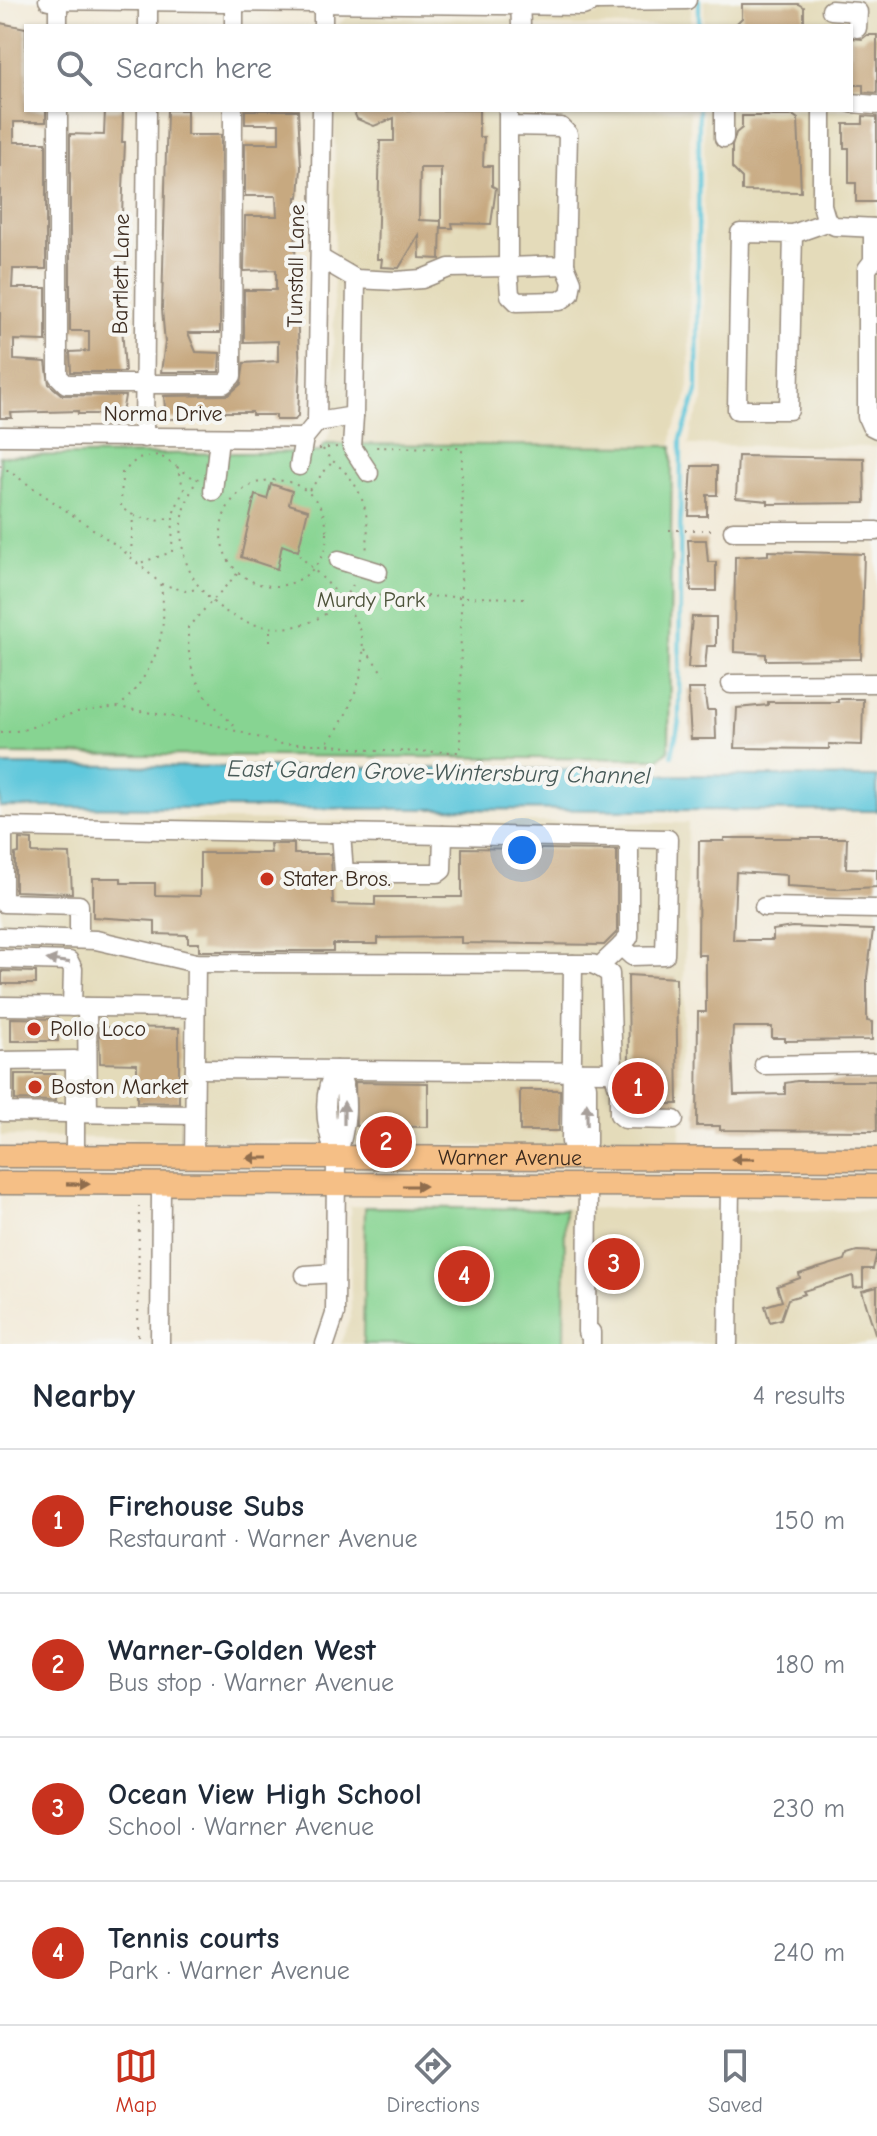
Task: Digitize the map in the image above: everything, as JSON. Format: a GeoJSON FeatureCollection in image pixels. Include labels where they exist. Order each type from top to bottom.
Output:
{"type":"FeatureCollection","features":[{"type":"Feature","properties":{"kind":"main road","name":"Warner Avenue"},"geometry":{"type":"LineString","coordinates":[[0,1156],[877,1159]]}},
{"type":"Feature","properties":{"kind":"main road"},"geometry":{"type":"LineString","coordinates":[[494,1186],[517,1175],[557,1175],[572,1171],[581,1159],[605,1176],[642,1177],[661,1186]]}},
{"type":"Feature","properties":{"kind":"main road"},"geometry":{"type":"LineString","coordinates":[[635,1159],[652,1171],[706,1175],[730,1186],[739,1177],[821,1175],[835,1159]]}},
{"type":"Feature","properties":{"kind":"main road","name":"Warner Avenue"},"geometry":{"type":"LineString","coordinates":[[0,1183],[877,1186]]}},
{"type":"Feature","properties":{"kind":"street"},"geometry":{"type":"LineString","coordinates":[[48,0],[323,4],[687,0]]}},
{"type":"Feature","properties":{"kind":"street"},"geometry":{"type":"LineString","coordinates":[[58,0],[58,24]]}},
{"type":"Feature","properties":{"kind":"street"},"geometry":{"type":"LineString","coordinates":[[148,2],[148,24]]}},
{"type":"Feature","properties":{"kind":"street"},"geometry":{"type":"LineString","coordinates":[[234,3],[234,24]]}},
{"type":"Feature","properties":{"kind":"street"},"geometry":{"type":"LineString","coordinates":[[520,3],[521,24]]}},
{"type":"Feature","properties":{"kind":"street"},"geometry":{"type":"LineString","coordinates":[[323,4],[323,24]]}},
{"type":"Feature","properties":{"kind":"street"},"geometry":{"type":"LineString","coordinates":[[831,12],[864,18]]}},
{"type":"Feature","properties":{"kind":"street"},"geometry":{"type":"LineString","coordinates":[[853,103],[877,105]]}},
{"type":"Feature","properties":{"kind":"street"},"geometry":{"type":"LineString","coordinates":[[58,112],[58,376],[66,384],[144,385],[224,384],[232,376],[233,112]]}},
{"type":"Feature","properties":{"kind":"street","name":"Bartlett Lane"},"geometry":{"type":"LineString","coordinates":[[144,438],[147,112]]}},
{"type":"Feature","properties":{"kind":"street","name":"Tunstall Lane"},"geometry":{"type":"LineString","coordinates":[[317,422],[322,112]]}},
{"type":"Feature","properties":{"kind":"street"},"geometry":{"type":"LineString","coordinates":[[724,112],[724,138]]}},
{"type":"Feature","properties":{"kind":"street"},"geometry":{"type":"LineString","coordinates":[[822,112],[826,218],[835,226],[875,228],[875,261],[867,269],[867,417],[871,426],[877,429]]}},
{"type":"Feature","properties":{"kind":"street"},"geometry":{"type":"LineString","coordinates":[[508,118],[561,127],[568,134],[565,265],[572,282],[570,294],[560,301],[517,302],[510,295],[508,118]]}},
{"type":"Feature","properties":{"kind":"street"},"geometry":{"type":"LineString","coordinates":[[793,234],[789,410],[737,410],[740,233],[793,234],[826,218]]}},
{"type":"Feature","properties":{"kind":"street"},"geometry":{"type":"LineString","coordinates":[[320,258],[356,279],[422,279],[449,268],[565,265]]}},
{"type":"Feature","properties":{"kind":"street"},"geometry":{"type":"LineString","coordinates":[[356,279],[352,447],[369,473]]}},
{"type":"Feature","properties":{"kind":"street"},"geometry":{"type":"LineString","coordinates":[[302,452],[317,422],[354,416]]}},
{"type":"Feature","properties":{"kind":"street","name":"Norma Drive"},"geometry":{"type":"LineString","coordinates":[[0,436],[144,438],[302,452]]}},
{"type":"Feature","properties":{"kind":"street"},"geometry":{"type":"LineString","coordinates":[[213,491],[218,446]]}},
{"type":"Feature","properties":{"kind":"street"},"geometry":{"type":"LineString","coordinates":[[733,531],[877,531]]}},
{"type":"Feature","properties":{"kind":"street"},"geometry":{"type":"LineString","coordinates":[[339,560],[369,570]]}},
{"type":"Feature","properties":{"kind":"street"},"geometry":{"type":"LineString","coordinates":[[731,684],[877,683]]}},
{"type":"Feature","properties":{"kind":"street"},"geometry":{"type":"LineString","coordinates":[[79,939],[79,905],[3,903],[1,827],[668,839],[665,955],[632,956],[621,946]]}},
{"type":"Feature","properties":{"kind":"street"},"geometry":{"type":"LineString","coordinates":[[341,833],[344,873],[438,873],[442,870],[443,835]]}},
{"type":"Feature","properties":{"kind":"street"},"geometry":{"type":"LineString","coordinates":[[599,967],[629,937],[629,839]]}},
{"type":"Feature","properties":{"kind":"street"},"geometry":{"type":"LineString","coordinates":[[764,907],[877,909]]}},
{"type":"Feature","properties":{"kind":"street"},"geometry":{"type":"LineString","coordinates":[[0,937],[79,939],[196,963],[573,964],[599,967],[610,974],[613,1072],[619,1090],[619,1114],[625,1119],[674,1120]]}},
{"type":"Feature","properties":{"kind":"street"},"geometry":{"type":"LineString","coordinates":[[0,959],[69,961],[73,969],[79,1007],[82,1113],[75,1157]]}},
{"type":"Feature","properties":{"kind":"street"},"geometry":{"type":"LineString","coordinates":[[194,1158],[196,963]]}},
{"type":"Feature","properties":{"kind":"street"},"geometry":{"type":"LineString","coordinates":[[573,964],[574,1073],[587,1086],[587,1143],[581,1159]]}},
{"type":"Feature","properties":{"kind":"street"},"geometry":{"type":"LineString","coordinates":[[0,1006],[195,1008]]}},
{"type":"Feature","properties":{"kind":"street"},"geometry":{"type":"LineString","coordinates":[[82,1113],[75,1060],[2,1061],[3,1112],[194,1115]]}},
{"type":"Feature","properties":{"kind":"street"},"geometry":{"type":"LineString","coordinates":[[764,1065],[877,1063]]}},
{"type":"Feature","properties":{"kind":"street"},"geometry":{"type":"LineString","coordinates":[[195,1069],[613,1072]]}},
{"type":"Feature","properties":{"kind":"street"},"geometry":{"type":"LineString","coordinates":[[325,1344],[335,1314],[336,1158],[327,1131],[328,1082],[336,1070]]}},
{"type":"Feature","properties":{"kind":"street"},"geometry":{"type":"LineString","coordinates":[[160,1344],[161,1185]]}},
{"type":"Feature","properties":{"kind":"street"},"geometry":{"type":"LineString","coordinates":[[588,1186],[587,1332],[591,1332],[591,1344]]}},
{"type":"Feature","properties":{"kind":"street"},"geometry":{"type":"LineString","coordinates":[[728,1344],[730,1186]]}},
{"type":"Feature","properties":{"kind":"street"},"geometry":{"type":"LineString","coordinates":[[305,1275],[335,1273]]}},
{"type":"Feature","properties":{"kind":"path"},"geometry":{"type":"LineString","coordinates":[[218,446],[185,498],[173,514],[161,521],[140,520],[121,508],[122,473],[148,454],[169,459],[182,476],[185,498],[181,534],[186,565],[198,588],[211,602],[245,623],[270,626],[306,622],[342,599],[369,570],[364,505],[350,478],[323,448]]}},
{"type":"Feature","properties":{"kind":"path"},"geometry":{"type":"LineString","coordinates":[[0,733],[23,730],[65,714],[118,707],[239,730],[282,744],[325,744],[377,751],[460,752],[462,448],[352,447],[302,452]]}},
{"type":"Feature","properties":{"kind":"path"},"geometry":{"type":"LineString","coordinates":[[308,491],[333,461]]}},
{"type":"Feature","properties":{"kind":"path"},"geometry":{"type":"LineString","coordinates":[[0,465],[131,557],[160,583],[186,591],[198,588]]}},
{"type":"Feature","properties":{"kind":"path"},"geometry":{"type":"LineString","coordinates":[[260,481],[291,482],[308,491],[323,510],[328,528],[326,547],[313,569],[288,584],[272,587],[252,582],[238,573],[227,557],[222,533],[230,502],[240,491],[260,481]]}},
{"type":"Feature","properties":{"kind":"path"},"geometry":{"type":"LineString","coordinates":[[138,564],[172,552],[173,514]]}},
{"type":"Feature","properties":{"kind":"path"},"geometry":{"type":"LineString","coordinates":[[131,557],[133,515]]}},
{"type":"Feature","properties":{"kind":"path"},"geometry":{"type":"LineString","coordinates":[[669,530],[733,531]]}},
{"type":"Feature","properties":{"kind":"path"},"geometry":{"type":"LineString","coordinates":[[173,535],[181,534]]}},
{"type":"Feature","properties":{"kind":"path"},"geometry":{"type":"LineString","coordinates":[[293,549],[342,599],[361,628],[365,648],[362,671],[347,713],[325,744]]}},
{"type":"Feature","properties":{"kind":"path"},"geometry":{"type":"LineString","coordinates":[[238,573],[188,627],[192,676],[208,701],[239,730]]}},
{"type":"Feature","properties":{"kind":"path"},"geometry":{"type":"LineString","coordinates":[[118,707],[139,687],[152,666],[164,610],[160,583]]}},
{"type":"Feature","properties":{"kind":"path"},"geometry":{"type":"LineString","coordinates":[[345,595],[525,598]]}},
{"type":"Feature","properties":{"kind":"path"},"geometry":{"type":"LineString","coordinates":[[270,626],[270,641]]}},
{"type":"Feature","properties":{"kind":"path"},"geometry":{"type":"LineString","coordinates":[[365,648],[384,675]]}},
{"type":"Feature","properties":{"kind":"path"},"geometry":{"type":"LineString","coordinates":[[138,1344],[139,1202]]}},
{"type":"Feature","properties":{"kind":"shaded area"},"geometry":{"type":"Polygon","coordinates":[[[704,0],[877,0],[877,447],[689,445],[692,426],[703,401],[704,112],[853,112],[853,24],[704,24],[704,0]]]}},
{"type":"Feature","properties":{"kind":"shaded area"},"geometry":{"type":"Polygon","coordinates":[[[606,6],[691,6],[691,24],[339,24],[347,17],[576,20],[596,15],[606,6]]]}},
{"type":"Feature","properties":{"kind":"shaded area"},"geometry":{"type":"Polygon","coordinates":[[[335,112],[690,112],[689,385],[686,401],[673,430],[672,446],[325,444],[333,425],[335,112]]]}},
{"type":"Feature","properties":{"kind":"shaded area"},"geometry":{"type":"Polygon","coordinates":[[[0,819],[688,823],[680,1150],[0,1136],[0,819]]]}},
{"type":"Feature","properties":{"kind":"shaded area"},"geometry":{"type":"Polygon","coordinates":[[[350,1206],[877,1211],[877,1344],[340,1344],[351,1317],[350,1206]]]}},
{"type":"Feature","properties":{"kind":"green space","name":"Murdy Park"},"geometry":{"type":"Polygon","coordinates":[[[325,444],[672,446],[669,750],[659,759],[0,754],[0,456],[320,452],[325,444]]]}},
{"type":"Feature","properties":{"kind":"green space"},"geometry":{"type":"Polygon","coordinates":[[[365,1207],[565,1209],[564,1344],[363,1344],[365,1207]]]}},
{"type":"Feature","properties":{"kind":"water","name":"East Garden Grove-Wintersburg Channel"},"geometry":{"type":"Polygon","coordinates":[[[0,765],[642,770],[668,775],[877,777],[877,811],[0,807],[0,765]]]}},
{"type":"Feature","properties":{"kind":"building"},"geometry":{"type":"Polygon","coordinates":[[[742,4],[799,4],[804,7],[804,24],[736,24],[742,18],[742,4]]]}},
{"type":"Feature","properties":{"kind":"building"},"geometry":{"type":"Polygon","coordinates":[[[0,23],[24,28],[24,112],[46,112],[46,122],[14,122],[14,142],[46,142],[46,269],[13,269],[12,288],[46,288],[46,341],[14,340],[14,360],[46,362],[49,384],[62,395],[125,396],[121,419],[102,419],[102,414],[78,414],[78,411],[11,413],[12,418],[0,418],[0,23]]]}},
{"type":"Feature","properties":{"kind":"building"},"geometry":{"type":"Polygon","coordinates":[[[867,35],[877,35],[877,93],[863,92],[863,85],[853,85],[853,38],[862,39],[867,35]]]}},
{"type":"Feature","properties":{"kind":"building"},"geometry":{"type":"Polygon","coordinates":[[[105,112],[123,112],[122,214],[125,214],[126,236],[125,325],[122,325],[125,372],[71,372],[70,352],[89,351],[89,331],[70,331],[70,134],[104,135],[105,112]]]}},
{"type":"Feature","properties":{"kind":"building"},"geometry":{"type":"Polygon","coordinates":[[[167,112],[187,112],[187,135],[221,135],[220,333],[188,333],[196,352],[220,353],[219,372],[161,372],[165,343],[162,309],[167,112]]]}},
{"type":"Feature","properties":{"kind":"building"},"geometry":{"type":"Polygon","coordinates":[[[245,112],[298,112],[301,167],[299,197],[296,197],[295,276],[300,369],[298,416],[295,420],[276,420],[276,415],[252,415],[252,412],[209,412],[208,415],[185,415],[185,419],[166,419],[164,396],[228,395],[241,384],[244,363],[278,361],[278,341],[244,342],[244,290],[276,290],[276,270],[244,271],[245,216],[277,216],[276,196],[245,196],[245,143],[279,143],[279,124],[245,124],[245,112]]]}},
{"type":"Feature","properties":{"kind":"building"},"geometry":{"type":"Polygon","coordinates":[[[354,112],[479,112],[479,137],[484,137],[483,166],[492,166],[492,186],[496,188],[491,224],[452,223],[453,228],[441,228],[441,221],[440,259],[420,258],[419,235],[399,268],[381,267],[382,259],[377,259],[380,141],[394,141],[394,118],[374,126],[357,119],[354,112]],[[420,168],[419,220],[441,221],[441,168],[420,168]]]}},
{"type":"Feature","properties":{"kind":"building"},"geometry":{"type":"Polygon","coordinates":[[[742,116],[794,116],[798,119],[801,192],[742,191],[742,178],[732,168],[732,146],[736,133],[742,128],[742,116]]]}},
{"type":"Feature","properties":{"kind":"building"},"geometry":{"type":"Polygon","coordinates":[[[863,116],[877,117],[877,202],[856,202],[856,183],[849,183],[849,148],[844,148],[844,124],[863,124],[863,116]]]}},
{"type":"Feature","properties":{"kind":"building"},"geometry":{"type":"Polygon","coordinates":[[[738,456],[864,458],[865,503],[768,504],[768,501],[736,498],[738,456]]]}},
{"type":"Feature","properties":{"kind":"building"},"geometry":{"type":"Polygon","coordinates":[[[692,466],[717,466],[717,495],[707,495],[707,516],[689,516],[692,466]]]}},
{"type":"Feature","properties":{"kind":"building"},"geometry":{"type":"Polygon","coordinates":[[[271,484],[292,491],[289,504],[308,510],[298,551],[282,545],[277,569],[241,557],[255,495],[267,499],[271,484]]]}},
{"type":"Feature","properties":{"kind":"building"},"geometry":{"type":"Polygon","coordinates":[[[688,540],[706,540],[708,562],[716,562],[716,591],[691,591],[688,540]]]}},
{"type":"Feature","properties":{"kind":"building"},"geometry":{"type":"Polygon","coordinates":[[[768,551],[864,554],[861,659],[766,660],[766,654],[734,652],[735,557],[768,555],[768,551]]]}},
{"type":"Feature","properties":{"kind":"building"},"geometry":{"type":"Polygon","coordinates":[[[692,617],[716,617],[716,646],[707,646],[705,668],[688,668],[692,617]]]}},
{"type":"Feature","properties":{"kind":"building"},"geometry":{"type":"Polygon","coordinates":[[[688,689],[704,689],[707,710],[715,710],[716,739],[691,739],[688,689]]]}},
{"type":"Feature","properties":{"kind":"building"},"geometry":{"type":"Polygon","coordinates":[[[838,699],[863,699],[862,745],[829,744],[829,749],[735,748],[737,708],[768,705],[768,702],[838,702],[838,699]]]}},
{"type":"Feature","properties":{"kind":"building"},"geometry":{"type":"Polygon","coordinates":[[[724,838],[847,838],[846,868],[877,869],[877,887],[839,889],[787,886],[787,875],[736,872],[733,940],[773,940],[773,930],[792,927],[873,930],[867,977],[867,1021],[872,1022],[872,1040],[785,1041],[785,1038],[772,1038],[772,1027],[733,1027],[732,1047],[734,1095],[785,1094],[785,1083],[797,1081],[876,1081],[877,1131],[720,1130],[720,1126],[697,1126],[698,1012],[706,1012],[706,955],[698,955],[699,841],[724,841],[724,838]]]}},
{"type":"Feature","properties":{"kind":"building"},"geometry":{"type":"Polygon","coordinates":[[[19,839],[32,840],[32,853],[70,854],[72,893],[15,891],[15,854],[19,853],[19,839]]]}},
{"type":"Feature","properties":{"kind":"building"},"geometry":{"type":"Polygon","coordinates":[[[270,844],[294,844],[294,854],[331,854],[333,904],[375,905],[375,897],[462,897],[462,848],[617,850],[617,932],[604,945],[461,943],[461,937],[378,938],[378,944],[333,944],[333,951],[199,951],[199,943],[188,943],[188,935],[155,934],[155,921],[93,917],[93,878],[121,878],[121,883],[155,883],[155,895],[200,896],[200,853],[271,853],[270,844]]]}},
{"type":"Feature","properties":{"kind":"building"},"geometry":{"type":"Polygon","coordinates":[[[2,971],[36,972],[36,984],[2,984],[2,971]]]}},
{"type":"Feature","properties":{"kind":"building"},"geometry":{"type":"Polygon","coordinates":[[[628,975],[676,978],[678,1104],[637,1104],[637,1067],[629,1067],[628,975]]]}},
{"type":"Feature","properties":{"kind":"building","name":"Pollo Loco"},"geometry":{"type":"Polygon","coordinates":[[[11,1018],[58,1019],[58,1041],[11,1041],[11,1018]]]}},
{"type":"Feature","properties":{"kind":"building"},"geometry":{"type":"Polygon","coordinates":[[[99,1027],[179,1028],[179,1103],[137,1102],[137,1064],[100,1063],[99,1027]]]}},
{"type":"Feature","properties":{"kind":"building","name":"Boston Market"},"geometry":{"type":"Polygon","coordinates":[[[15,1074],[55,1074],[55,1101],[15,1100],[15,1074]]]}},
{"type":"Feature","properties":{"kind":"building"},"geometry":{"type":"Polygon","coordinates":[[[355,1082],[428,1083],[428,1127],[356,1126],[355,1082]]]}},
{"type":"Feature","properties":{"kind":"building"},"geometry":{"type":"Polygon","coordinates":[[[520,1090],[560,1090],[559,1131],[520,1131],[520,1090]]]}},
{"type":"Feature","properties":{"kind":"building"},"geometry":{"type":"Polygon","coordinates":[[[877,1252],[873,1269],[863,1269],[863,1287],[854,1288],[853,1276],[803,1291],[805,1294],[788,1299],[781,1319],[770,1322],[765,1306],[782,1301],[777,1286],[800,1278],[799,1274],[845,1260],[847,1254],[877,1252]]]}},
{"type":"Feature","properties":{"kind":"building"},"geometry":{"type":"Polygon","coordinates":[[[877,1287],[877,1332],[875,1333],[862,1291],[877,1287]]]}},
{"type":"Feature","properties":{"kind":"waterway"},"geometry":{"type":"LineString","coordinates":[[699,0],[699,24]]}},
{"type":"Feature","properties":{"kind":"waterway"},"geometry":{"type":"LineString","coordinates":[[672,755],[679,722],[681,438],[697,392],[699,112]]}},
{"type":"Feature","properties":{"kind":"place","name":"Stater Bros."},"geometry":{"type":"Point","coordinates":[267,879]}},
{"type":"Feature","properties":{"kind":"place","name":"Pollo Loco"},"geometry":{"type":"Point","coordinates":[34,1029]}},
{"type":"Feature","properties":{"kind":"place","name":"Boston Market"},"geometry":{"type":"Point","coordinates":[35,1087]}},
{"type":"Feature","properties":{"kind":"place","name":"Firehouse Subs"},"geometry":{"type":"Point","coordinates":[638,1088]}},
{"type":"Feature","properties":{"kind":"place","name":"Warner-Golden West"},"geometry":{"type":"Point","coordinates":[386,1142]}},
{"type":"Feature","properties":{"kind":"place","name":"Ocean View High School"},"geometry":{"type":"Point","coordinates":[614,1264]}},
{"type":"Feature","properties":{"kind":"place","name":"Tennis courts"},"geometry":{"type":"Point","coordinates":[464,1276]}}]}
